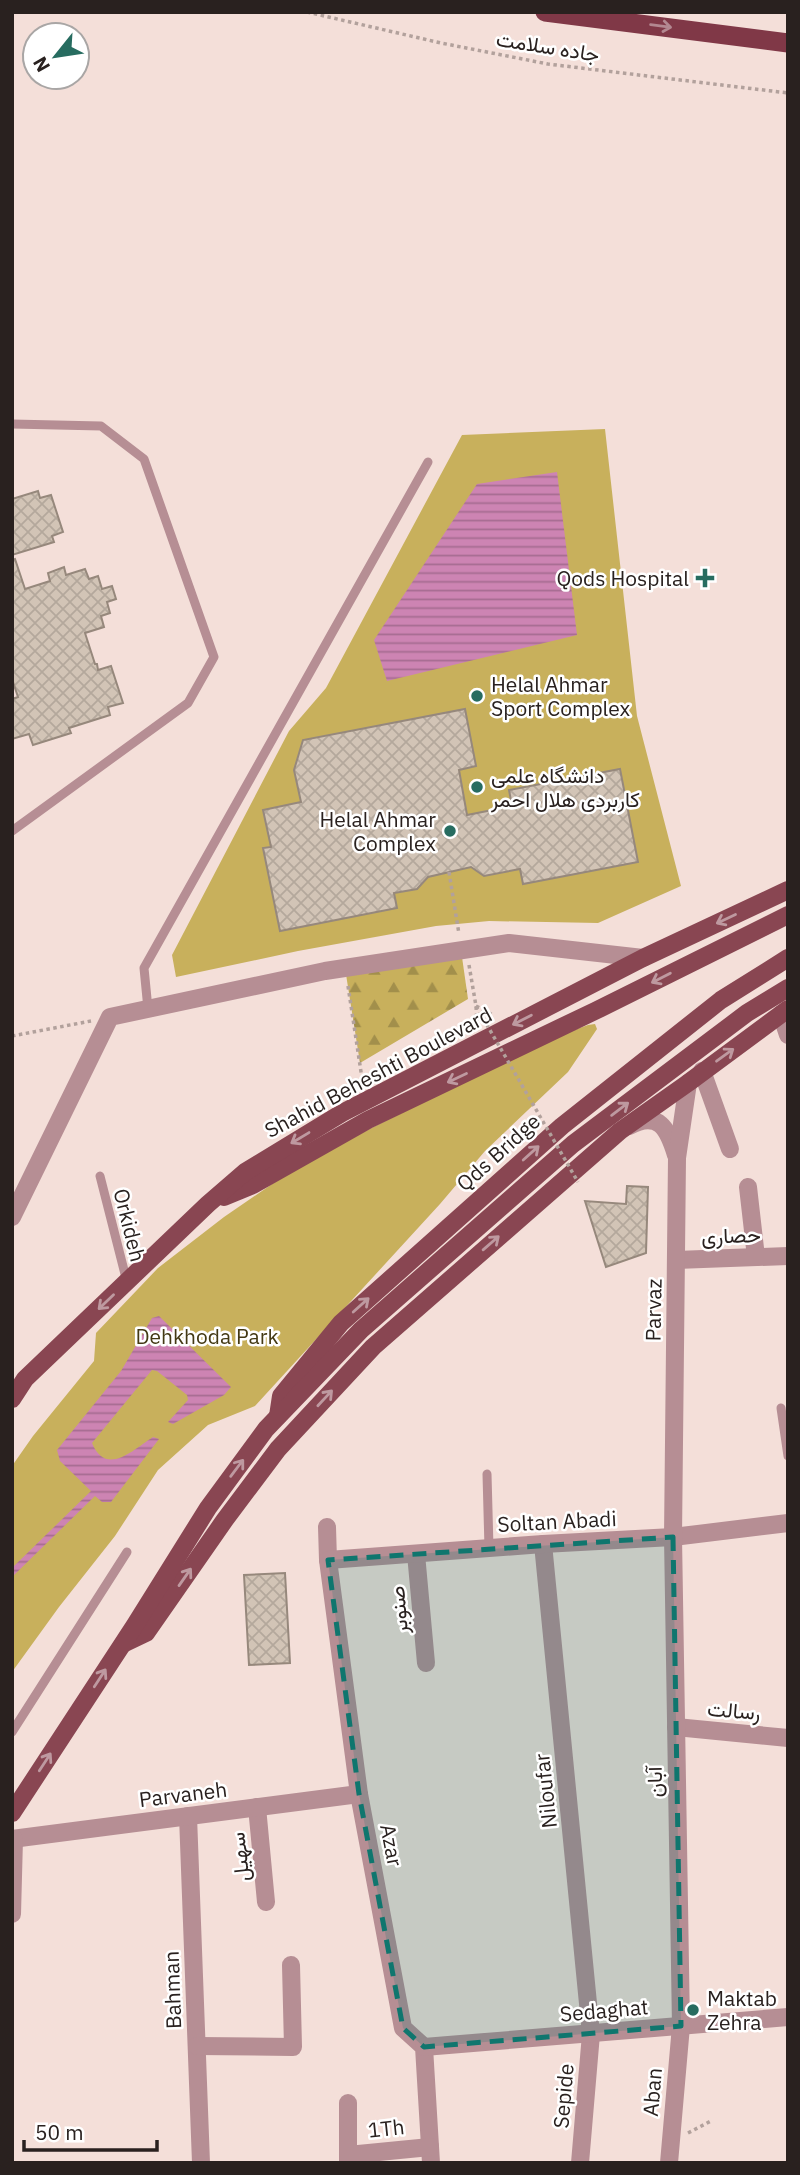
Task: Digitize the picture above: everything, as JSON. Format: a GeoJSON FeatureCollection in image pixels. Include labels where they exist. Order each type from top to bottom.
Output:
{"type":"FeatureCollection","features":[{"type":"Feature","properties":{"kind":"highway"},"geometry":{"type":"LineString","coordinates":[[545,12],[788,43]]}},
{"type":"Feature","properties":{"kind":"main road","name":"Shahid Beheshti Boulevard"},"geometry":{"type":"LineString","coordinates":[[12,1399],[25,1379],[245,1172],[342,1113],[643,958],[788,890]]}},
{"type":"Feature","properties":{"kind":"main road"},"geometry":{"type":"LineString","coordinates":[[208,1204],[253,1185],[369,1120],[788,915]]}},
{"type":"Feature","properties":{"kind":"main road","name":"Qds Bridge"},"geometry":{"type":"LineString","coordinates":[[278,1416],[281,1396],[341,1323],[562,1126],[721,1000],[788,958]]}},
{"type":"Feature","properties":{"kind":"main road","name":"Qds Bridge"},"geometry":{"type":"LineString","coordinates":[[122,1645],[208,1508],[266,1429],[361,1330],[573,1144],[747,1013],[788,988]]}},
{"type":"Feature","properties":{"kind":"main road"},"geometry":{"type":"LineString","coordinates":[[12,1813],[122,1645],[146,1633],[278,1449],[373,1347],[620,1130],[784,1012]]}},
{"type":"Feature","properties":{"kind":"street"},"geometry":{"type":"LineString","coordinates":[[12,1217],[110,1017],[345,968],[509,943],[643,958]]}},
{"type":"Feature","properties":{"kind":"street"},"geometry":{"type":"LineString","coordinates":[[784,1012],[788,1035]]}},
{"type":"Feature","properties":{"kind":"street"},"geometry":{"type":"LineString","coordinates":[[695,1077],[730,1149]]}},
{"type":"Feature","properties":{"kind":"street","name":"Parvaz"},"geometry":{"type":"LineString","coordinates":[[673,1538],[677,1158],[695,1077]]}},
{"type":"Feature","properties":{"kind":"street"},"geometry":{"type":"LineString","coordinates":[[620,1130],[648,1118],[656,1120],[672,1141],[677,1158]]}},
{"type":"Feature","properties":{"kind":"street"},"geometry":{"type":"LineString","coordinates":[[748,1187],[756,1257]]}},
{"type":"Feature","properties":{"kind":"street","name":"حصاری"},"geometry":{"type":"LineString","coordinates":[[676,1260],[788,1256]]}},
{"type":"Feature","properties":{"kind":"street","name":"Soltan Abadi"},"geometry":{"type":"LineString","coordinates":[[328,1560],[543,1544],[673,1538],[788,1523]]}},
{"type":"Feature","properties":{"kind":"street","name":"Azar"},"geometry":{"type":"LineString","coordinates":[[327,1527],[328,1560],[359,1794],[403,2028],[424,2047]]}},
{"type":"Feature","properties":{"kind":"street","name":"آبان"},"geometry":{"type":"LineString","coordinates":[[673,1538],[681,2026]]}},
{"type":"Feature","properties":{"kind":"street","name":"Niloufar"},"geometry":{"type":"LineString","coordinates":[[543,1544],[591,2034]]}},
{"type":"Feature","properties":{"kind":"street","name":"صنوبر"},"geometry":{"type":"LineString","coordinates":[[416,1553],[426,1663]]}},
{"type":"Feature","properties":{"kind":"street","name":"رسالت"},"geometry":{"type":"LineString","coordinates":[[676,1727],[788,1738]]}},
{"type":"Feature","properties":{"kind":"street","name":"Parvaneh"},"geometry":{"type":"LineString","coordinates":[[13,1839],[359,1794]]}},
{"type":"Feature","properties":{"kind":"street","name":"سهیل"},"geometry":{"type":"LineString","coordinates":[[257,1807],[266,1902]]}},
{"type":"Feature","properties":{"kind":"street","name":"Bahman"},"geometry":{"type":"LineString","coordinates":[[188,1816],[201,2163]]}},
{"type":"Feature","properties":{"kind":"street"},"geometry":{"type":"LineString","coordinates":[[12,1914],[13,1839]]}},
{"type":"Feature","properties":{"kind":"street"},"geometry":{"type":"LineString","coordinates":[[197,2046],[293,2047],[291,1965]]}},
{"type":"Feature","properties":{"kind":"street","name":"Sedaghat"},"geometry":{"type":"LineString","coordinates":[[424,2047],[788,2017]]}},
{"type":"Feature","properties":{"kind":"street","name":"Aban"},"geometry":{"type":"LineString","coordinates":[[669,2163],[681,2026]]}},
{"type":"Feature","properties":{"kind":"street","name":"Sepide"},"geometry":{"type":"LineString","coordinates":[[580,2163],[591,2034]]}},
{"type":"Feature","properties":{"kind":"street"},"geometry":{"type":"LineString","coordinates":[[424,2047],[430,2155]]}},
{"type":"Feature","properties":{"kind":"street"},"geometry":{"type":"LineString","coordinates":[[348,2103],[348,2159]]}},
{"type":"Feature","properties":{"kind":"street","name":"1Th"},"geometry":{"type":"LineString","coordinates":[[348,2159],[430,2155]]}},
{"type":"Feature","properties":{"kind":"lane"},"geometry":{"type":"LineString","coordinates":[[12,424],[101,426],[144,458],[214,657],[188,703],[12,831]]}},
{"type":"Feature","properties":{"kind":"lane"},"geometry":{"type":"LineString","coordinates":[[148,1009],[144,968],[428,463]]}},
{"type":"Feature","properties":{"kind":"lane","name":"Orkideh"},"geometry":{"type":"LineString","coordinates":[[100,1176],[127,1282]]}},
{"type":"Feature","properties":{"kind":"lane"},"geometry":{"type":"LineString","coordinates":[[781,1408],[788,1456]]}},
{"type":"Feature","properties":{"kind":"lane"},"geometry":{"type":"LineString","coordinates":[[487,1474],[489,1548]]}},
{"type":"Feature","properties":{"kind":"lane"},"geometry":{"type":"LineString","coordinates":[[12,1731],[127,1552]]}},
{"type":"Feature","properties":{"kind":"path","name":"جاده سلامت"},"geometry":{"type":"LineString","coordinates":[[307,12],[548,64],[788,93]]}},
{"type":"Feature","properties":{"kind":"path"},"geometry":{"type":"LineString","coordinates":[[449,872],[463,950],[477,1006],[578,1182]]}},
{"type":"Feature","properties":{"kind":"path"},"geometry":{"type":"LineString","coordinates":[[345,968],[366,1101]]}},
{"type":"Feature","properties":{"kind":"path"},"geometry":{"type":"LineString","coordinates":[[12,1036],[110,1017]]}},
{"type":"Feature","properties":{"kind":"highlighted area"},"geometry":{"type":"Polygon","coordinates":[[[673,1537],[681,2026],[424,2047],[403,2028],[359,1794],[328,1560],[673,1537]]]}},
{"type":"Feature","properties":{"kind":"green space","name":"Helal Ahmar Sport Complex"},"geometry":{"type":"Polygon","coordinates":[[[605,429],[637,716],[681,886],[598,923],[489,921],[436,926],[176,977],[172,955],[289,731],[326,688],[462,435],[605,429]]]}},
{"type":"Feature","properties":{"kind":"green space"},"geometry":{"type":"Polygon","coordinates":[[[461,950],[468,999],[360,1063],[345,968],[461,950]]]}},
{"type":"Feature","properties":{"kind":"green space","name":"Dehkhoda Park"},"geometry":{"type":"Polygon","coordinates":[[[595,1024],[597,1029],[568,1072],[485,1151],[255,1406],[208,1425],[158,1470],[115,1536],[12,1672],[12,1466],[94,1361],[96,1333],[158,1268],[224,1217],[304,1162],[547,1040],[595,1024]]]}},
{"type":"Feature","properties":{"kind":"shaded area"},"geometry":{"type":"Polygon","coordinates":[[[557,472],[577,635],[387,681],[374,640],[477,484],[557,472]]]}},
{"type":"Feature","properties":{"kind":"shaded area"},"geometry":{"type":"Polygon","coordinates":[[[159,1316],[231,1387],[224,1395],[173,1424],[168,1422],[188,1400],[187,1395],[152,1370],[92,1443],[98,1453],[112,1459],[129,1454],[153,1437],[159,1439],[111,1502],[102,1502],[95,1496],[12,1577],[12,1568],[91,1491],[60,1461],[57,1450],[121,1371],[152,1318],[159,1316]]]}},
{"type":"Feature","properties":{"kind":"building"},"geometry":{"type":"Polygon","coordinates":[[[38,491],[40,498],[51,495],[63,532],[52,536],[54,542],[12,555],[12,499],[38,491]]]}},
{"type":"Feature","properties":{"kind":"building"},"geometry":{"type":"Polygon","coordinates":[[[15,559],[25,589],[50,581],[48,573],[64,567],[66,575],[85,569],[89,579],[98,576],[102,589],[112,586],[116,599],[107,602],[110,613],[101,616],[104,627],[85,633],[98,670],[111,666],[123,703],[108,707],[110,715],[69,728],[71,733],[33,745],[29,734],[12,739],[12,699],[18,697],[12,679],[12,560],[15,559]]]}},
{"type":"Feature","properties":{"kind":"building","name":"Helal Ahmar Complex"},"geometry":{"type":"Polygon","coordinates":[[[465,709],[476,766],[459,770],[467,815],[512,806],[509,790],[620,769],[638,862],[523,884],[520,869],[484,876],[471,867],[428,877],[417,889],[394,893],[397,908],[280,931],[263,848],[271,847],[263,810],[301,802],[294,770],[303,740],[465,709]]]}},
{"type":"Feature","properties":{"kind":"building"},"geometry":{"type":"Polygon","coordinates":[[[627,1186],[648,1187],[646,1253],[606,1267],[585,1201],[626,1204],[627,1186]]]}},
{"type":"Feature","properties":{"kind":"building"},"geometry":{"type":"Polygon","coordinates":[[[285,1573],[290,1663],[249,1665],[244,1575],[285,1573]]]}},
{"type":"Feature","properties":{"kind":"place","name":"Qods Hospital"},"geometry":{"type":"Point","coordinates":[705,578]}},
{"type":"Feature","properties":{"kind":"place","name":"Helal Ahmar Sport Complex"},"geometry":{"type":"Point","coordinates":[477,696]}},
{"type":"Feature","properties":{"kind":"place","name":"دانشگاه علمی کاربردی هلال احمر"},"geometry":{"type":"Point","coordinates":[477,787]}},
{"type":"Feature","properties":{"kind":"place","name":"Helal Ahmar Complex"},"geometry":{"type":"Point","coordinates":[450,831]}},
{"type":"Feature","properties":{"kind":"place","name":"Maktab Zehra"},"geometry":{"type":"Point","coordinates":[693,2010]}}]}
